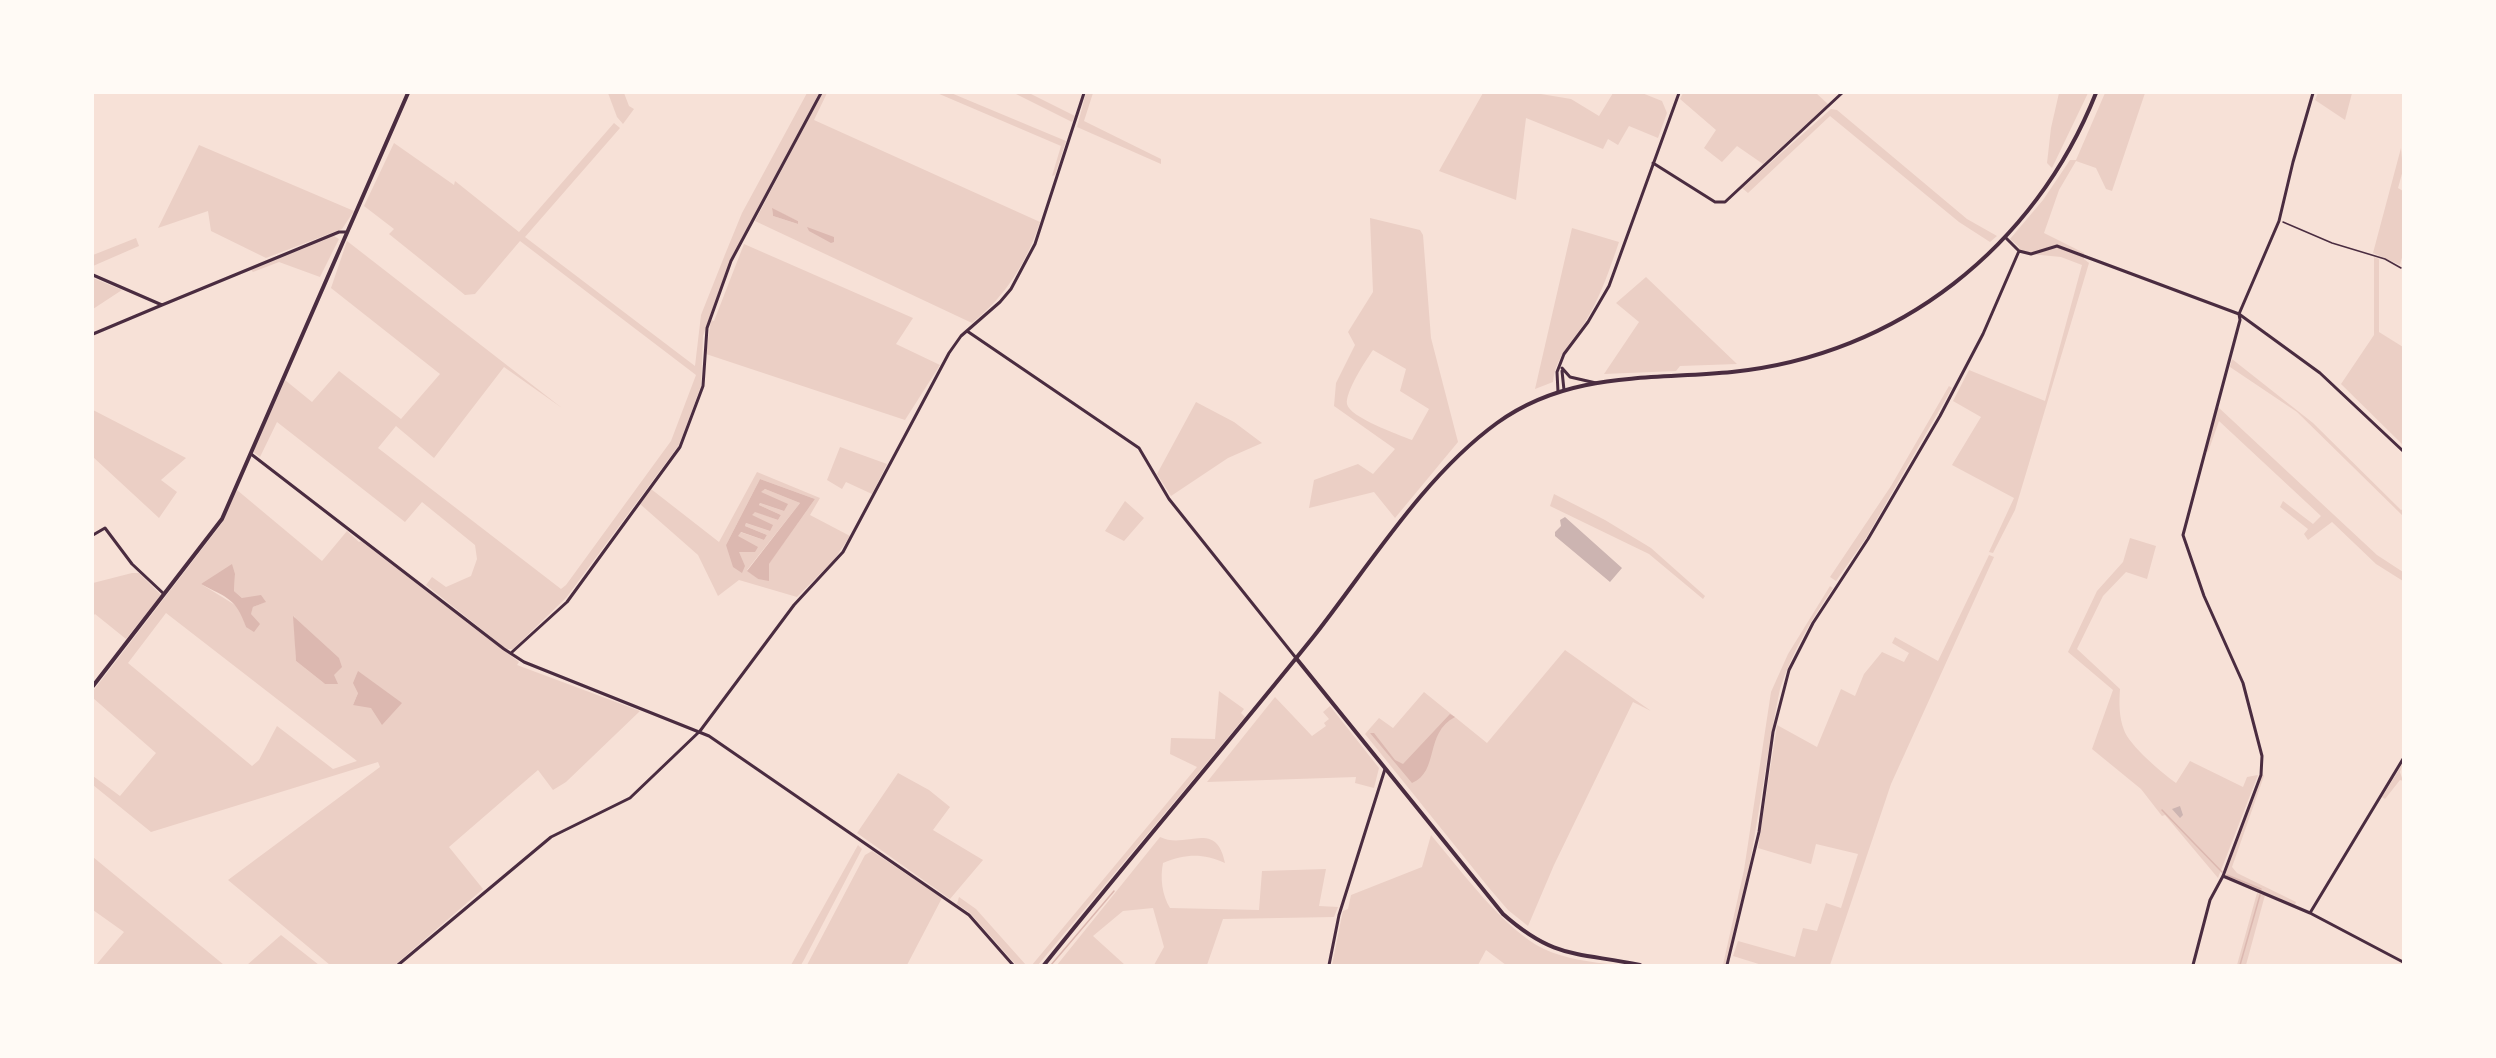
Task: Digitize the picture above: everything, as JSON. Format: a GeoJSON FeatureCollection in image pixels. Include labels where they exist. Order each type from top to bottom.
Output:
{"type":"FeatureCollection","features":[{"type":"Feature","properties":{"kind":"main road"},"geometry":{"type":"LineString","coordinates":[[93,686],[222,519],[408,93]]}},
{"type":"Feature","properties":{"kind":"main road"},"geometry":{"type":"LineString","coordinates":[[1044,965],[1296,658],[1418,501],[1461,453],[1512,413],[1564,390],[1634,376],[1731,372],[1764,368],[1841,348],[1886,328],[1929,304],[1972,271],[2006,238],[2039,198],[2067,157],[2096,93]]}},
{"type":"Feature","properties":{"kind":"main road"},"geometry":{"type":"LineString","coordinates":[[1296,658],[1492,901],[1517,926],[1562,952],[1640,965]]}},
{"type":"Feature","properties":{"kind":"street"},"geometry":{"type":"LineString","coordinates":[[510,653],[567,602],[680,447],[703,386],[707,328],[731,261],[820,93]]}},
{"type":"Feature","properties":{"kind":"street"},"geometry":{"type":"LineString","coordinates":[[399,965],[551,837],[630,798],[700,731],[794,605],[843,552],[925,395],[955,344],[1011,289],[1035,244],[1084,93]]}},
{"type":"Feature","properties":{"kind":"street"},"geometry":{"type":"LineString","coordinates":[[1558,392],[1557,372],[1560,363],[1608,286],[1679,93]]}},
{"type":"Feature","properties":{"kind":"street"},"geometry":{"type":"LineString","coordinates":[[1653,163],[1715,202],[1725,202],[1842,93]]}},
{"type":"Feature","properties":{"kind":"street"},"geometry":{"type":"LineString","coordinates":[[2193,965],[2210,900],[2223,876],[2261,775],[2262,756],[2243,682],[2204,596],[2183,535],[2240,320],[2239,314],[2279,221],[2313,93]]}},
{"type":"Feature","properties":{"kind":"street"},"geometry":{"type":"LineString","coordinates":[[93,333],[339,232],[347,232]]}},
{"type":"Feature","properties":{"kind":"street"},"geometry":{"type":"LineString","coordinates":[[2006,238],[2019,251],[2031,254],[2057,246],[2142,280],[2239,314],[2320,373],[2403,451]]}},
{"type":"Feature","properties":{"kind":"street"},"geometry":{"type":"LineString","coordinates":[[1727,965],[1759,832],[1773,732],[1789,670],[1813,623],[1868,539],[1940,416],[1983,334],[2019,251]]}},
{"type":"Feature","properties":{"kind":"street"},"geometry":{"type":"LineString","coordinates":[[93,275],[162,305]]}},
{"type":"Feature","properties":{"kind":"street"},"geometry":{"type":"LineString","coordinates":[[967,331],[1139,448],[1169,499],[1296,658]]}},
{"type":"Feature","properties":{"kind":"street"},"geometry":{"type":"LineString","coordinates":[[1560,363],[1564,390]]}},
{"type":"Feature","properties":{"kind":"street"},"geometry":{"type":"LineString","coordinates":[[1562,368],[1570,377],[1596,382]]}},
{"type":"Feature","properties":{"kind":"street"},"geometry":{"type":"LineString","coordinates":[[250,454],[510,653],[524,662],[700,731],[969,915],[1013,965]]}},
{"type":"Feature","properties":{"kind":"street"},"geometry":{"type":"LineString","coordinates":[[93,535],[105,528],[132,564],[164,594]]}},
{"type":"Feature","properties":{"kind":"street"},"geometry":{"type":"LineString","coordinates":[[2310,913],[2403,759]]}},
{"type":"Feature","properties":{"kind":"street"},"geometry":{"type":"LineString","coordinates":[[1329,965],[1339,915],[1385,769]]}},
{"type":"Feature","properties":{"kind":"street"},"geometry":{"type":"LineString","coordinates":[[2223,876],[2310,913],[2403,962]]}},
{"type":"Feature","properties":{"kind":"path"},"geometry":{"type":"LineString","coordinates":[[2279,221],[2332,243],[2385,259],[2401,268]]}},
{"type":"Feature","properties":{"kind":"shaded area"},"geometry":{"type":"Polygon","coordinates":[[[608,93],[624,93],[629,106],[634,109],[623,124],[617,117],[608,93]]]}},
{"type":"Feature","properties":{"kind":"shaded area"},"geometry":{"type":"Polygon","coordinates":[[[807,93],[819,93],[730,261],[703,336],[701,386],[679,445],[566,598],[513,649],[506,649],[426,585],[432,577],[446,587],[471,576],[477,559],[475,545],[422,502],[405,522],[277,422],[260,457],[253,452],[285,380],[312,402],[339,371],[401,419],[440,374],[331,288],[347,241],[562,408],[504,367],[434,458],[396,426],[378,448],[561,589],[671,441],[696,375],[520,241],[475,294],[465,295],[389,234],[394,229],[364,206],[394,143],[454,185],[455,181],[519,232],[614,123],[620,128],[525,237],[695,366],[701,315],[742,213],[807,93]]]}},
{"type":"Feature","properties":{"kind":"shaded area"},"geometry":{"type":"Polygon","coordinates":[[[822,93],[827,93],[814,120],[1040,222],[1029,251],[1014,278],[995,302],[972,323],[755,221],[822,93]],[[772,209],[773,216],[798,224],[798,221],[772,209]]]}},
{"type":"Feature","properties":{"kind":"shaded area"},"geometry":{"type":"Polygon","coordinates":[[[937,93],[951,93],[1066,141],[1055,175],[1052,176],[1061,146],[937,93]]]}},
{"type":"Feature","properties":{"kind":"shaded area"},"geometry":{"type":"Polygon","coordinates":[[[1014,93],[1029,93],[1075,116],[1072,122],[1014,93]]]}},
{"type":"Feature","properties":{"kind":"shaded area"},"geometry":{"type":"Polygon","coordinates":[[[1086,93],[1093,93],[1084,121],[1161,159],[1161,164],[1077,127],[1086,93]]]}},
{"type":"Feature","properties":{"kind":"shaded area"},"geometry":{"type":"Polygon","coordinates":[[[1483,93],[1535,93],[1571,99],[1599,116],[1613,93],[1642,93],[1662,101],[1667,113],[1658,138],[1629,126],[1618,145],[1608,139],[1603,149],[1526,118],[1516,200],[1439,171],[1483,93]]]}},
{"type":"Feature","properties":{"kind":"shaded area"},"geometry":{"type":"Polygon","coordinates":[[[1683,93],[1816,93],[1828,104],[1763,164],[1737,146],[1722,162],[1704,148],[1716,130],[1680,99],[1683,93]]]}},
{"type":"Feature","properties":{"kind":"shaded area"},"geometry":{"type":"Polygon","coordinates":[[[2059,93],[2088,93],[2052,168],[2047,163],[2051,128],[2059,93]]]}},
{"type":"Feature","properties":{"kind":"shaded area"},"geometry":{"type":"Polygon","coordinates":[[[2105,93],[2145,93],[2112,191],[2106,189],[2096,168],[2076,161],[2059,190],[2044,233],[2084,253],[2084,259],[2089,263],[2015,510],[1993,553],[1989,552],[2014,498],[1952,465],[1981,417],[1953,401],[1969,370],[2045,401],[2082,265],[2061,257],[2020,253],[2019,247],[2010,239],[2043,200],[2070,160],[2076,160],[2105,93]]]}},
{"type":"Feature","properties":{"kind":"shaded area"},"geometry":{"type":"Polygon","coordinates":[[[2318,93],[2352,93],[2345,120],[2315,100],[2318,93]]]}},
{"type":"Feature","properties":{"kind":"shaded area"},"geometry":{"type":"Polygon","coordinates":[[[1831,109],[1837,110],[1967,219],[1997,236],[1990,242],[1959,222],[1830,116],[1748,193],[1742,188],[1831,109]]]}},
{"type":"Feature","properties":{"kind":"shaded area"},"geometry":{"type":"Polygon","coordinates":[[[199,145],[354,211],[342,229],[266,258],[211,231],[208,211],[158,228],[199,145]]]}},
{"type":"Feature","properties":{"kind":"shaded area"},"geometry":{"type":"Polygon","coordinates":[[[2401,148],[2403,170],[2398,188],[2403,191],[2403,254],[2400,265],[2373,253],[2401,148]]]}},
{"type":"Feature","properties":{"kind":"shaded area"},"geometry":{"type":"Polygon","coordinates":[[[772,208],[798,221],[798,224],[773,216],[772,208]]]}},
{"type":"Feature","properties":{"kind":"shaded area"},"geometry":{"type":"Polygon","coordinates":[[[1370,218],[1420,230],[1423,235],[1431,338],[1458,442],[1395,518],[1374,492],[1309,508],[1314,480],[1358,464],[1373,474],[1395,449],[1334,406],[1336,383],[1355,345],[1348,332],[1373,292],[1370,218]],[[1373,350],[1349,392],[1347,404],[1365,420],[1412,440],[1429,409],[1400,391],[1406,369],[1373,350]]]}},
{"type":"Feature","properties":{"kind":"shaded area"},"geometry":{"type":"Polygon","coordinates":[[[807,227],[834,237],[834,242],[831,243],[809,231],[807,227]]]}},
{"type":"Feature","properties":{"kind":"shaded area"},"geometry":{"type":"Polygon","coordinates":[[[1572,228],[1619,242],[1597,299],[1583,325],[1562,355],[1553,382],[1535,389],[1572,228]]]}},
{"type":"Feature","properties":{"kind":"shaded area"},"geometry":{"type":"Polygon","coordinates":[[[334,236],[339,239],[320,277],[279,262],[253,272],[251,270],[334,236]]]}},
{"type":"Feature","properties":{"kind":"shaded area"},"geometry":{"type":"Polygon","coordinates":[[[136,238],[139,246],[93,266],[93,255],[136,238]]]}},
{"type":"Feature","properties":{"kind":"shaded area"},"geometry":{"type":"Polygon","coordinates":[[[744,244],[913,318],[896,344],[940,365],[905,420],[706,354],[711,320],[714,321],[744,244]]]}},
{"type":"Feature","properties":{"kind":"shaded area"},"geometry":{"type":"Polygon","coordinates":[[[2374,257],[2379,259],[2379,332],[2403,347],[2403,445],[2341,384],[2374,335],[2374,257]]]}},
{"type":"Feature","properties":{"kind":"shaded area"},"geometry":{"type":"Polygon","coordinates":[[[1646,277],[1737,364],[1680,366],[1676,371],[1604,374],[1639,322],[1616,303],[1646,277]]]}},
{"type":"Feature","properties":{"kind":"shaded area"},"geometry":{"type":"Polygon","coordinates":[[[93,278],[122,290],[93,309],[93,278]]]}},
{"type":"Feature","properties":{"kind":"shaded area"},"geometry":{"type":"Polygon","coordinates":[[[2232,359],[2313,423],[2401,510],[2403,509],[2403,516],[2297,412],[2230,367],[2232,359]]]}},
{"type":"Feature","properties":{"kind":"shaded area"},"geometry":{"type":"Polygon","coordinates":[[[1949,386],[1952,388],[1866,538],[1836,581],[1830,577],[1891,486],[1949,386]]]}},
{"type":"Feature","properties":{"kind":"shaded area"},"geometry":{"type":"Polygon","coordinates":[[[1196,402],[1234,422],[1262,443],[1228,458],[1171,496],[1157,474],[1196,402]]]}},
{"type":"Feature","properties":{"kind":"shaded area"},"geometry":{"type":"Polygon","coordinates":[[[2218,407],[2377,555],[2403,572],[2403,581],[2376,564],[2332,522],[2308,540],[2304,534],[2308,529],[2280,507],[2283,501],[2313,524],[2321,516],[2219,421],[2208,452],[2206,451],[2218,407]]]}},
{"type":"Feature","properties":{"kind":"shaded area"},"geometry":{"type":"Polygon","coordinates":[[[93,410],[186,458],[161,480],[177,492],[159,518],[93,457],[93,410]]]}},
{"type":"Feature","properties":{"kind":"shaded area"},"geometry":{"type":"Polygon","coordinates":[[[840,447],[887,464],[872,494],[846,482],[842,489],[827,480],[840,447]]]}},
{"type":"Feature","properties":{"kind":"shaded area"},"geometry":{"type":"Polygon","coordinates":[[[757,472],[820,498],[810,515],[850,536],[834,560],[797,597],[739,580],[718,596],[698,555],[640,504],[651,489],[719,542],[757,472]],[[760,479],[726,545],[739,552],[737,536],[740,532],[764,540],[767,535],[745,526],[746,523],[770,531],[751,515],[754,511],[778,520],[781,515],[759,505],[760,503],[784,511],[760,492],[765,489],[800,503],[747,570],[758,579],[815,499],[760,479]]]}},
{"type":"Feature","properties":{"kind":"shaded area"},"geometry":{"type":"Polygon","coordinates":[[[760,479],[815,499],[769,564],[769,581],[758,579],[747,571],[800,503],[765,489],[761,492],[788,504],[784,511],[760,503],[759,505],[781,515],[778,520],[755,512],[752,515],[773,525],[770,531],[746,523],[745,526],[767,535],[764,540],[741,532],[738,536],[758,547],[755,552],[739,552],[745,566],[742,573],[733,567],[726,545],[760,479]]]}},
{"type":"Feature","properties":{"kind":"shaded area"},"geometry":{"type":"Polygon","coordinates":[[[237,490],[322,561],[347,531],[519,662],[517,665],[640,711],[566,782],[553,790],[538,770],[449,847],[483,889],[395,965],[330,965],[228,880],[380,767],[378,762],[151,832],[93,785],[93,776],[120,796],[156,753],[93,698],[93,691],[222,523],[237,490]],[[235,574],[201,584],[240,608],[246,627],[253,607],[265,602],[242,598],[234,591],[235,574]],[[166,613],[128,663],[252,766],[259,760],[277,726],[333,769],[357,761],[166,613]],[[294,616],[296,661],[325,684],[294,616]],[[358,693],[353,705],[402,703],[358,693]]]}},
{"type":"Feature","properties":{"kind":"shaded area"},"geometry":{"type":"Polygon","coordinates":[[[1554,494],[1605,520],[1651,548],[1705,596],[1703,599],[1649,554],[1550,506],[1554,494]]]}},
{"type":"Feature","properties":{"kind":"shaded area"},"geometry":{"type":"Polygon","coordinates":[[[1125,501],[1144,518],[1124,541],[1105,531],[1125,501]]]}},
{"type":"Feature","properties":{"kind":"shaded area"},"geometry":{"type":"Polygon","coordinates":[[[2130,538],[2156,546],[2147,579],[2126,572],[2103,596],[2077,649],[2120,689],[2122,725],[2132,743],[2176,783],[2190,761],[2243,787],[2247,777],[2258,775],[2218,878],[2141,789],[2092,749],[2113,690],[2068,652],[2097,591],[2123,562],[2130,538]]]}},
{"type":"Feature","properties":{"kind":"shaded area"},"geometry":{"type":"Polygon","coordinates":[[[1989,555],[1994,557],[1891,784],[1830,965],[1762,965],[1733,956],[1738,941],[1795,957],[1803,928],[1817,931],[1826,903],[1841,908],[1858,854],[1816,844],[1811,864],[1758,848],[1777,725],[1817,747],[1841,689],[1855,696],[1864,674],[1882,652],[1904,662],[1909,653],[1892,643],[1895,637],[1938,661],[1989,555]]]}},
{"type":"Feature","properties":{"kind":"shaded area"},"geometry":{"type":"Polygon","coordinates":[[[232,564],[235,574],[234,591],[242,598],[261,595],[266,602],[253,607],[251,614],[260,624],[254,632],[246,627],[230,600],[201,584],[232,564]]]}},
{"type":"Feature","properties":{"kind":"shaded area"},"geometry":{"type":"Polygon","coordinates":[[[139,573],[161,595],[126,639],[95,614],[93,616],[93,583],[139,573]]]}},
{"type":"Feature","properties":{"kind":"shaded area"},"geometry":{"type":"Polygon","coordinates":[[[1830,586],[1833,588],[1803,637],[1780,689],[1743,897],[1726,965],[1723,965],[1744,870],[1771,692],[1788,654],[1830,586]]]}},
{"type":"Feature","properties":{"kind":"shaded area"},"geometry":{"type":"Polygon","coordinates":[[[293,616],[339,658],[342,667],[334,675],[338,684],[325,684],[296,661],[293,616]]]}},
{"type":"Feature","properties":{"kind":"shaded area"},"geometry":{"type":"Polygon","coordinates":[[[1565,650],[1651,711],[1633,702],[1554,865],[1528,926],[1508,910],[1489,888],[1365,734],[1379,718],[1393,728],[1424,692],[1487,743],[1565,650]]]}},
{"type":"Feature","properties":{"kind":"shaded area"},"geometry":{"type":"Polygon","coordinates":[[[358,671],[402,703],[382,725],[371,708],[353,705],[358,693],[353,683],[358,671]]]}},
{"type":"Feature","properties":{"kind":"shaded area"},"geometry":{"type":"Polygon","coordinates":[[[1219,691],[1244,709],[1241,713],[1245,717],[1038,965],[1032,965],[1197,767],[1170,754],[1171,738],[1215,739],[1219,691]]]}},
{"type":"Feature","properties":{"kind":"shaded area"},"geometry":{"type":"Polygon","coordinates":[[[1275,697],[1312,736],[1326,726],[1324,723],[1329,719],[1323,712],[1330,706],[1379,768],[1374,788],[1355,783],[1356,777],[1207,782],[1275,697]]]}},
{"type":"Feature","properties":{"kind":"shaded area"},"geometry":{"type":"Polygon","coordinates":[[[1450,714],[1455,717],[1439,732],[1426,770],[1412,783],[1370,733],[1374,733],[1395,760],[1403,764],[1450,714]]]}},
{"type":"Feature","properties":{"kind":"shaded area"},"geometry":{"type":"Polygon","coordinates":[[[2403,763],[2400,772],[2403,781],[2400,780],[2385,799],[2382,797],[2403,763]]]}},
{"type":"Feature","properties":{"kind":"shaded area"},"geometry":{"type":"Polygon","coordinates":[[[898,773],[929,790],[950,807],[933,830],[983,860],[950,899],[857,833],[898,773]]]}},
{"type":"Feature","properties":{"kind":"shaded area"},"geometry":{"type":"Polygon","coordinates":[[[2262,774],[2264,776],[2232,867],[2237,873],[2296,902],[2295,905],[2225,875],[2262,774]]]}},
{"type":"Feature","properties":{"kind":"shaded area"},"geometry":{"type":"Polygon","coordinates":[[[1431,835],[1483,898],[1529,940],[1561,955],[1615,965],[1506,965],[1486,950],[1478,965],[1332,965],[1343,911],[1348,909],[1351,895],[1422,867],[1431,835]]]}},
{"type":"Feature","properties":{"kind":"shaded area"},"geometry":{"type":"Polygon","coordinates":[[[1160,837],[1170,840],[1207,838],[1221,849],[1225,863],[1194,856],[1163,863],[1162,886],[1170,908],[1259,910],[1262,871],[1326,869],[1319,906],[1338,907],[1334,917],[1223,919],[1207,965],[1154,965],[1164,947],[1153,908],[1123,911],[1093,936],[1125,965],[1057,965],[1160,837]]]}},
{"type":"Feature","properties":{"kind":"shaded area"},"geometry":{"type":"Polygon","coordinates":[[[858,845],[862,849],[805,958],[801,965],[791,965],[858,845]]]}},
{"type":"Feature","properties":{"kind":"shaded area"},"geometry":{"type":"Polygon","coordinates":[[[872,851],[942,898],[907,965],[807,965],[865,855],[872,851]]]}},
{"type":"Feature","properties":{"kind":"shaded area"},"geometry":{"type":"Polygon","coordinates":[[[93,857],[224,965],[96,965],[124,932],[93,910],[93,857]]]}},
{"type":"Feature","properties":{"kind":"shaded area"},"geometry":{"type":"Polygon","coordinates":[[[2257,893],[2265,895],[2246,965],[2237,965],[2257,893]]]}},
{"type":"Feature","properties":{"kind":"shaded area"},"geometry":{"type":"Polygon","coordinates":[[[959,897],[976,909],[1026,965],[1016,965],[970,913],[957,904],[959,897]]]}},
{"type":"Feature","properties":{"kind":"shaded area"},"geometry":{"type":"Polygon","coordinates":[[[281,935],[319,965],[247,965],[281,935]]]}},
{"type":"Feature","properties":{"kind":"building"},"geometry":{"type":"Polygon","coordinates":[[[1565,517],[1622,568],[1610,582],[1555,536],[1555,532],[1561,526],[1560,520],[1565,517]]]}},
{"type":"Feature","properties":{"kind":"building"},"geometry":{"type":"Polygon","coordinates":[[[2180,806],[2183,815],[2180,818],[2172,809],[2180,806]]]}},
{"type":"Feature","properties":{"kind":"waterway"},"geometry":{"type":"LineString","coordinates":[[2162,810],[2222,872]]}},
{"type":"Feature","properties":{"kind":"waterway"},"geometry":{"type":"LineString","coordinates":[[2227,875],[2261,889]]}},
{"type":"Feature","properties":{"kind":"waterway"},"geometry":{"type":"LineString","coordinates":[[1051,965],[1114,891]]}},
{"type":"Feature","properties":{"kind":"waterway"},"geometry":{"type":"LineString","coordinates":[[2240,965],[2260,895]]}}]}
